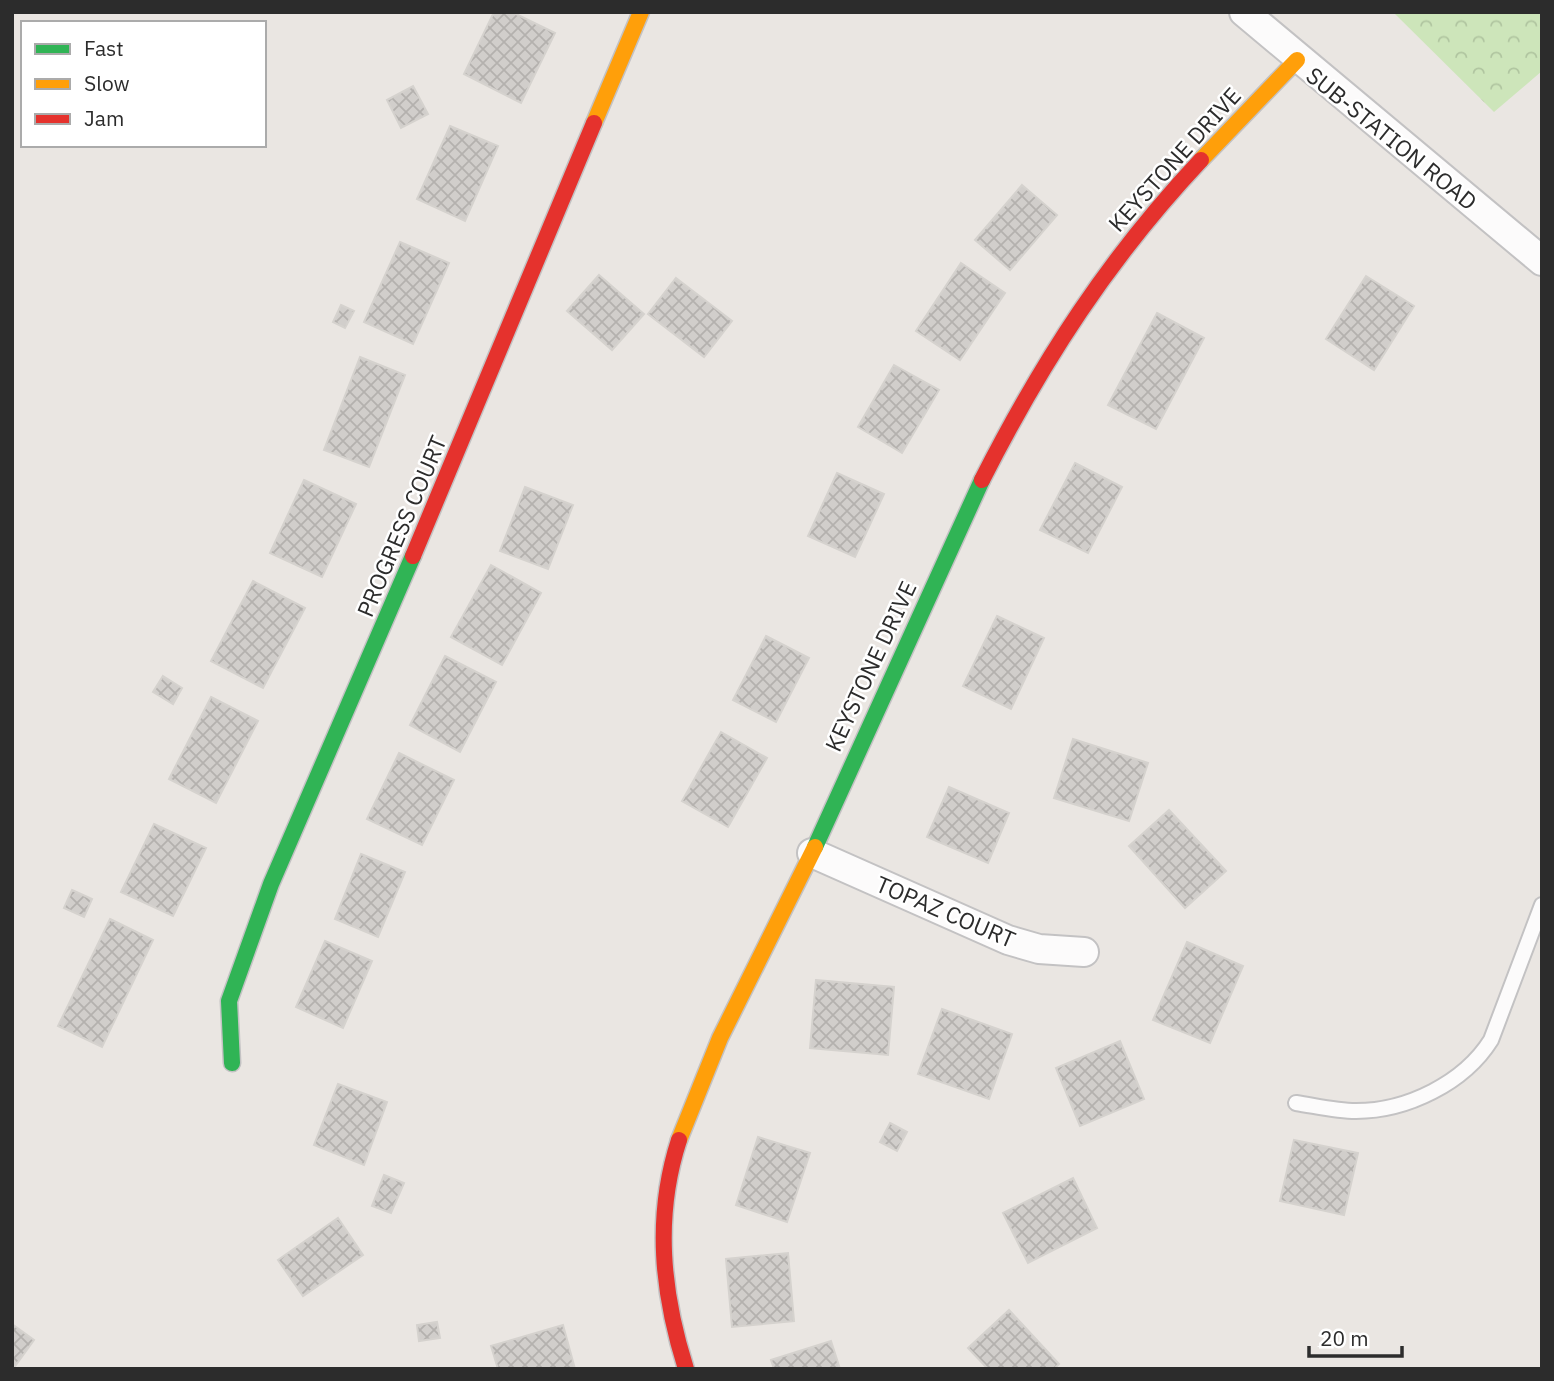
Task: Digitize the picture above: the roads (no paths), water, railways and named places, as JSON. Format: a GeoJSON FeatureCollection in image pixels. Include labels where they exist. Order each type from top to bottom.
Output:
{"type":"FeatureCollection","features":[{"type":"Feature","properties":{"kind":"street","name":"PROGRESS COURT"},"geometry":{"type":"LineString","coordinates":[[232,1063],[228,1030],[229,1000],[271,884],[398,591],[641,12]]}},
{"type":"Feature","properties":{"kind":"street","name":"SUB-STATION ROAD"},"geometry":{"type":"LineString","coordinates":[[1244,12],[1297,60],[1542,261]]}},
{"type":"Feature","properties":{"kind":"street","name":"KEYSTONE DRIVE"},"geometry":{"type":"LineString","coordinates":[[686,1369],[667,1299],[663,1252],[663,1212],[673,1157],[708,1067],[812,853],[951,543],[1019,406],[1089,294],[1160,203],[1297,60]]}},
{"type":"Feature","properties":{"kind":"street","name":"TOPAZ COURT"},"geometry":{"type":"LineString","coordinates":[[812,853],[1009,940],[1039,949],[1084,952]]}},
{"type":"Feature","properties":{"kind":"lane"},"geometry":{"type":"LineString","coordinates":[[1296,1104],[1355,1111],[1393,1108],[1433,1091],[1479,1059],[1491,1040],[1542,905]]}}]}
